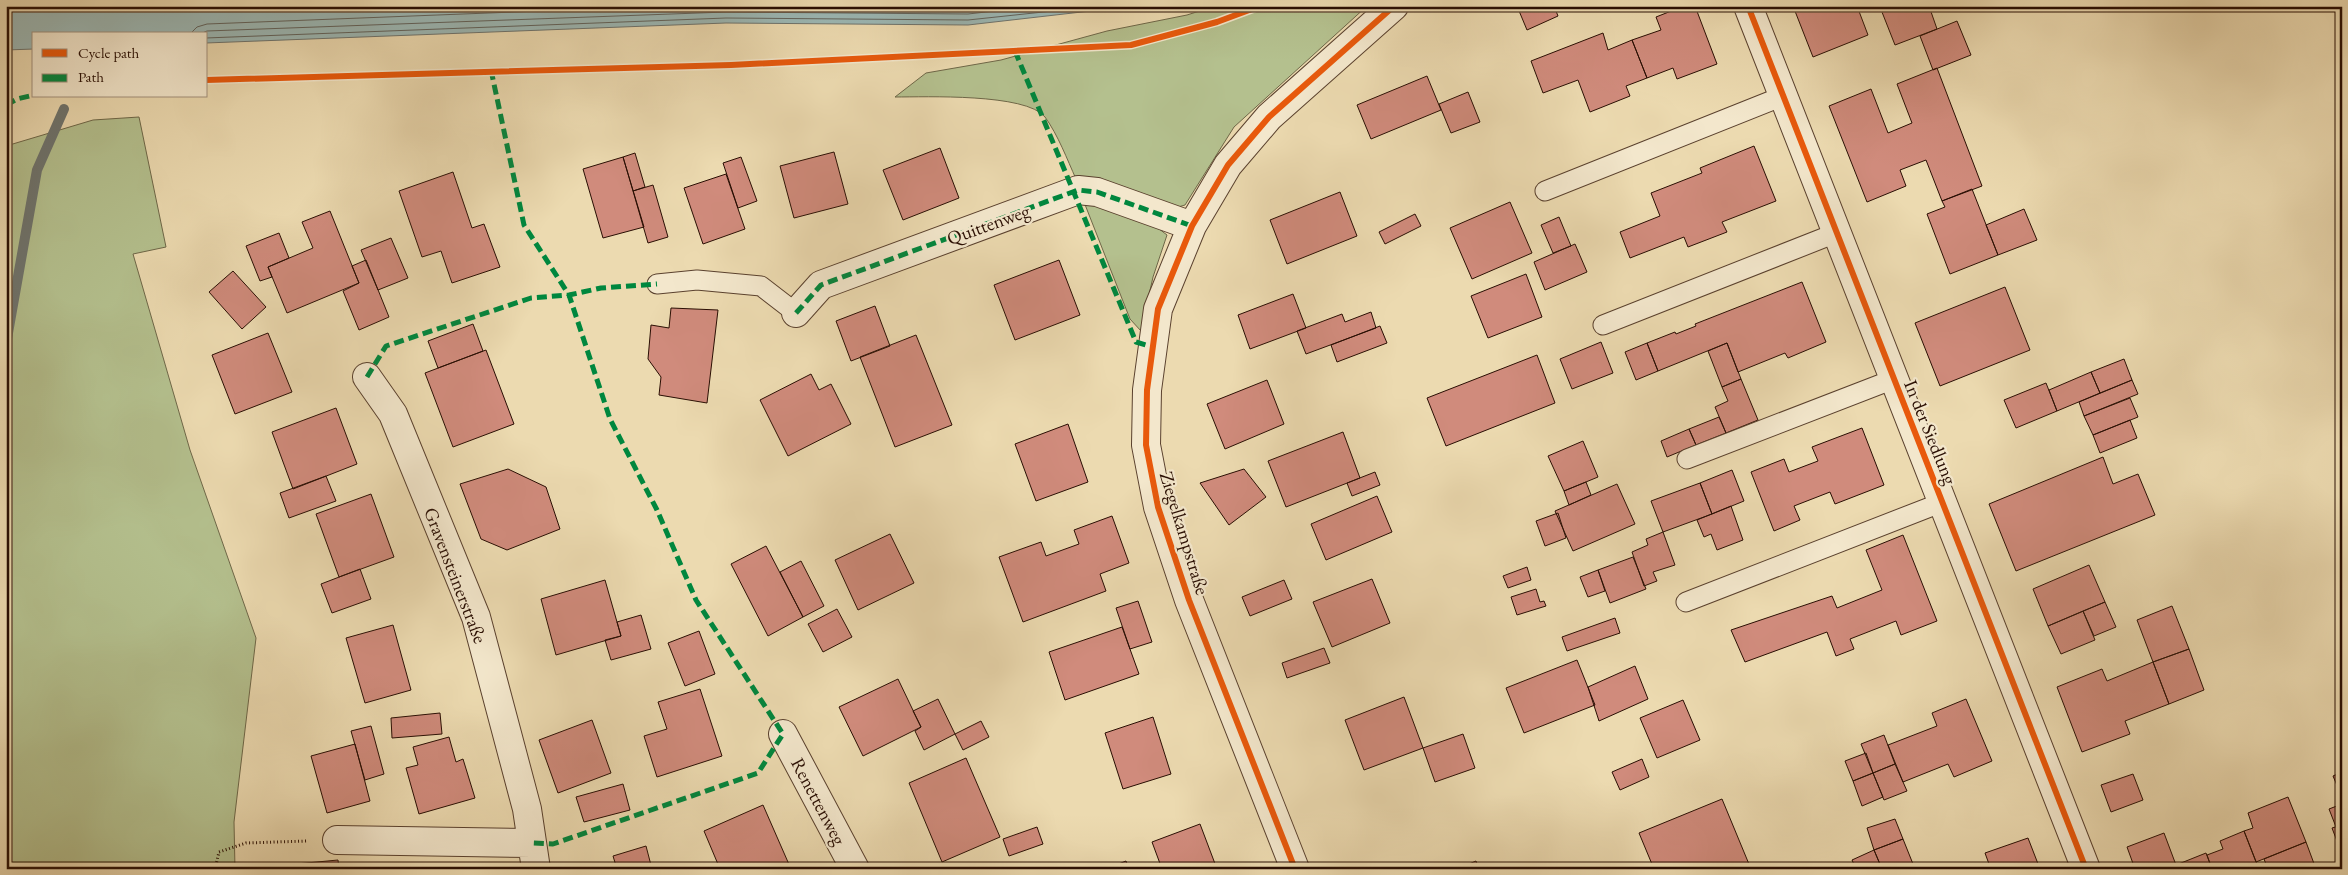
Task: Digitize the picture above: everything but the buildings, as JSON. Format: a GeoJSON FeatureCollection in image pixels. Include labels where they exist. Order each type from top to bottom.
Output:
{"type":"FeatureCollection","features":[{"type":"Feature","properties":{"kind":"street","name":"Ziegelkampstraße"},"geometry":{"type":"LineString","coordinates":[[1295,869],[1189,600],[1158,507],[1146,445],[1147,390],[1158,309],[1192,226],[1228,165],[1269,117],[1394,6]]}},
{"type":"Feature","properties":{"kind":"street","name":"In der Siedlung"},"geometry":{"type":"LineString","coordinates":[[1748,6],[2086,869]]}},
{"type":"Feature","properties":{"kind":"street","name":"Quittenweg"},"geometry":{"type":"LineString","coordinates":[[796,313],[821,285],[1078,190],[1098,192],[1192,226]]}},
{"type":"Feature","properties":{"kind":"street","name":"Gravensteinerstraße"},"geometry":{"type":"LineString","coordinates":[[337,840],[534,856],[527,809],[476,617],[392,414],[367,376]]}},
{"type":"Feature","properties":{"kind":"street","name":"Renettenweg"},"geometry":{"type":"LineString","coordinates":[[783,734],[855,869]]}},
{"type":"Feature","properties":{"kind":"lane"},"geometry":{"type":"LineString","coordinates":[[1545,191],[1783,96]]}},
{"type":"Feature","properties":{"kind":"lane"},"geometry":{"type":"LineString","coordinates":[[1603,325],[1836,233]]}},
{"type":"Feature","properties":{"kind":"lane"},"geometry":{"type":"LineString","coordinates":[[657,284],[697,280],[761,286],[796,313]]}},
{"type":"Feature","properties":{"kind":"lane"},"geometry":{"type":"LineString","coordinates":[[1687,458],[1894,379]]}},
{"type":"Feature","properties":{"kind":"lane"},"geometry":{"type":"LineString","coordinates":[[1686,602],[1943,502]]}},
{"type":"Feature","properties":{"kind":"path"},"geometry":{"type":"LineString","coordinates":[[215,869],[219,852],[246,843],[337,840]]}},
{"type":"Feature","properties":{"kind":"green space"},"geometry":{"type":"Polygon","coordinates":[[[1215,6],[1367,6],[1234,127],[1185,205],[1178,207],[1076,179],[1050,124],[1045,117],[1034,109],[997,100],[974,98],[895,97],[926,73],[1001,60],[1107,31],[1187,15],[1215,6]]]}},
{"type":"Feature","properties":{"kind":"green space"},"geometry":{"type":"Polygon","coordinates":[[[139,117],[166,247],[133,254],[190,450],[256,638],[234,822],[235,869],[6,869],[6,146],[93,120],[139,117]]]}},
{"type":"Feature","properties":{"kind":"green space"},"geometry":{"type":"Polygon","coordinates":[[[1084,202],[1154,225],[1167,235],[1153,277],[1141,331],[1130,319],[1084,202]]]}},
{"type":"Feature","properties":{"kind":"water"},"geometry":{"type":"Polygon","coordinates":[[[6,6],[1134,6],[968,25],[726,23],[208,43],[208,32],[32,32],[32,49],[6,50],[6,6]]]}},
{"type":"Feature","properties":{"kind":"waterway"},"geometry":{"type":"LineString","coordinates":[[6,344],[37,170],[64,109]]}},
{"type":"Feature","properties":{"kind":"marked path"},"geometry":{"type":"LineString","coordinates":[[1015,51],[1136,342],[1153,347]]}},
{"type":"Feature","properties":{"kind":"marked path"},"geometry":{"type":"LineString","coordinates":[[491,70],[524,225],[569,295],[610,419],[657,510],[696,600],[783,734],[758,773],[553,844],[532,843]]}},
{"type":"Feature","properties":{"kind":"marked path"},"geometry":{"type":"LineString","coordinates":[[6,105],[17,99],[32,95]]}},
{"type":"Feature","properties":{"kind":"marked path"},"geometry":{"type":"LineString","coordinates":[[796,313],[821,285],[1078,190],[1097,192],[1192,226]]}},
{"type":"Feature","properties":{"kind":"marked path"},"geometry":{"type":"LineString","coordinates":[[367,377],[386,346],[531,298],[569,295],[601,288],[657,284]]}},
{"type":"Feature","properties":{"kind":"cycle path"},"geometry":{"type":"LineString","coordinates":[[208,80],[731,65],[1131,45],[1217,22],[1260,6]]}},
{"type":"Feature","properties":{"kind":"cycle path"},"geometry":{"type":"LineString","coordinates":[[1295,869],[1189,600],[1158,507],[1146,445],[1147,390],[1158,309],[1192,226],[1228,165],[1269,117],[1394,6]]}},
{"type":"Feature","properties":{"kind":"cycle path"},"geometry":{"type":"LineString","coordinates":[[1748,6],[2086,869]]}}]}
